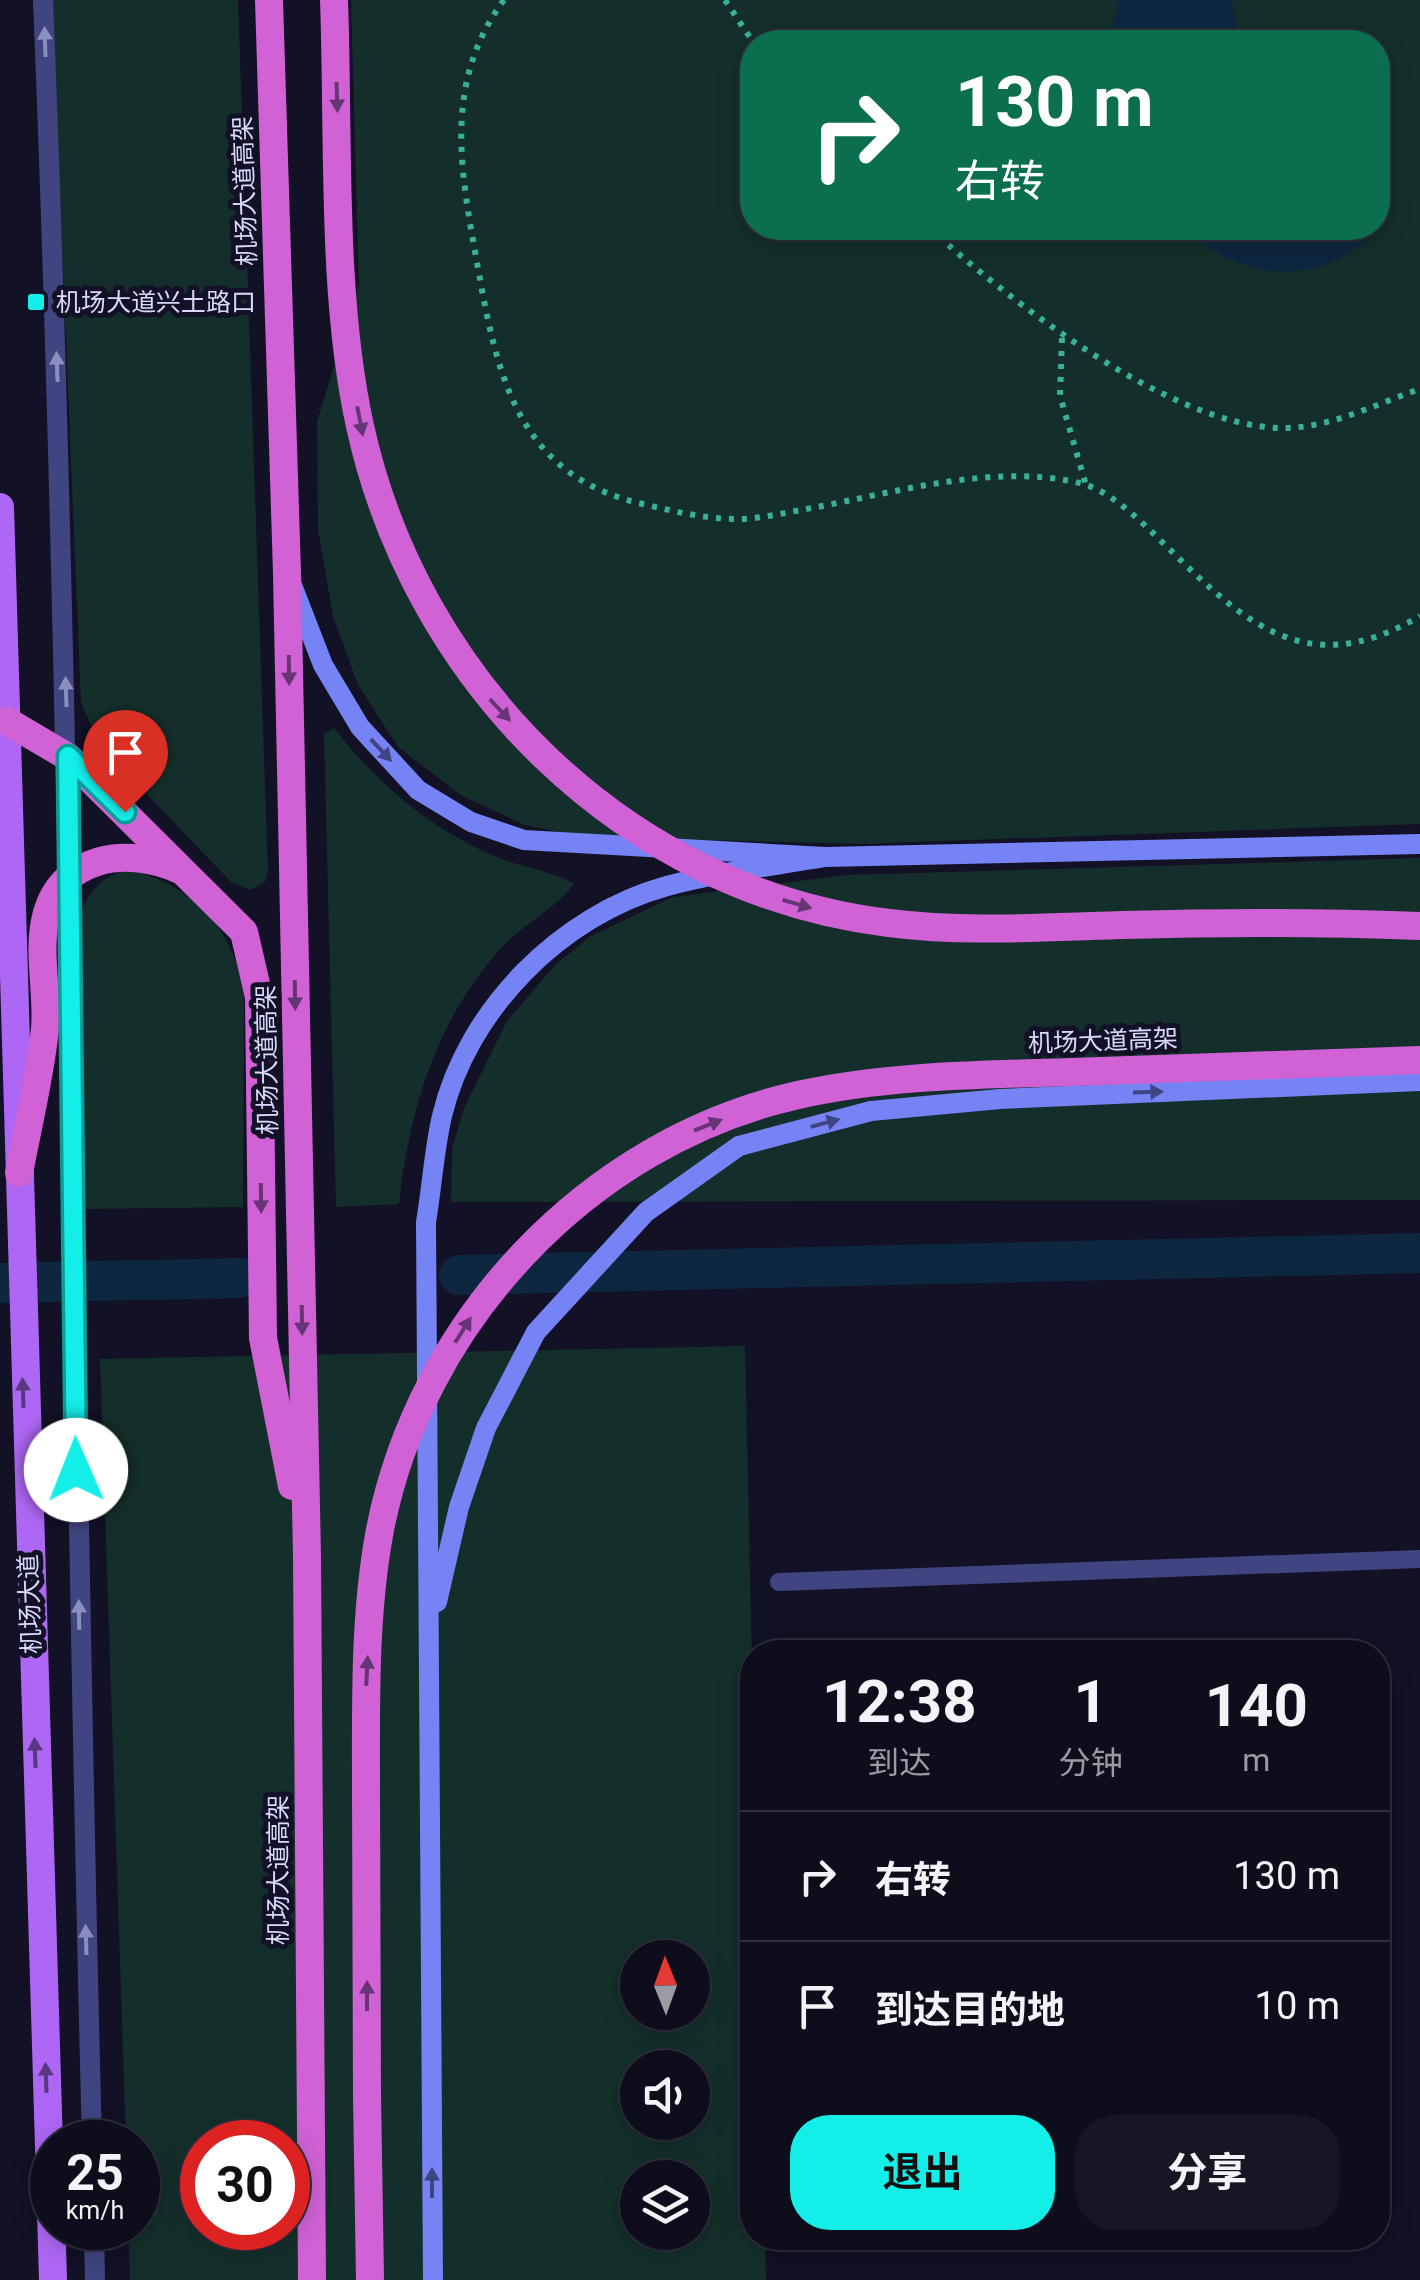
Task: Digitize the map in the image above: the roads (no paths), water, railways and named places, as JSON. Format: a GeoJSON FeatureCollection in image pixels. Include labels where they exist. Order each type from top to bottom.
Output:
{"type":"FeatureCollection","features":[{"type":"Feature","properties":{"kind":"highway","name":"机场大道高架"},"geometry":{"type":"LineString","coordinates":[[268,0],[287,573],[306,1556],[312,2280]]}},
{"type":"Feature","properties":{"kind":"highway"},"geometry":{"type":"LineString","coordinates":[[334,0],[348,336],[359,423],[378,493],[404,561],[437,624],[478,686],[555,768],[614,818],[739,885],[802,907],[888,923],[977,929],[1294,920],[1420,926]]}},
{"type":"Feature","properties":{"kind":"highway"},"geometry":{"type":"LineString","coordinates":[[7,721],[68,756],[211,894],[244,932],[255,965],[263,1338],[306,1556]]}},
{"type":"Feature","properties":{"kind":"highway"},"geometry":{"type":"LineString","coordinates":[[20,1173],[45,1028],[45,922],[54,896],[71,875],[98,860],[130,855],[181,870],[211,894]]}},
{"type":"Feature","properties":{"kind":"highway","name":"机场大道高架"},"geometry":{"type":"LineString","coordinates":[[370,2280],[366,1696],[380,1534],[402,1450],[434,1376],[476,1309],[535,1238],[641,1159],[706,1124],[796,1095],[906,1078],[1420,1060]]}},
{"type":"Feature","properties":{"kind":"main road","name":"机场大道"},"geometry":{"type":"LineString","coordinates":[[0,507],[21,1326],[53,2280]]}},
{"type":"Feature","properties":{"kind":"main road"},"geometry":{"type":"LineString","coordinates":[[287,573],[324,665],[360,727],[418,790],[472,822],[524,840],[580,847],[825,856],[1420,844]]}},
{"type":"Feature","properties":{"kind":"main road"},"geometry":{"type":"LineString","coordinates":[[433,2280],[426,1222],[442,1114],[480,1020],[551,947],[625,902],[666,886],[825,856]]}},
{"type":"Feature","properties":{"kind":"main road"},"geometry":{"type":"LineString","coordinates":[[430,1633],[459,1507],[486,1428],[536,1332],[646,1212],[739,1146],[871,1111],[1000,1098],[1420,1081]]}},
{"type":"Feature","properties":{"kind":"street"},"geometry":{"type":"LineString","coordinates":[[43,0],[71,875],[70,1210],[91,2120]]}},
{"type":"Feature","properties":{"kind":"street"},"geometry":{"type":"LineString","coordinates":[[94,2250],[95,2280]]}},
{"type":"Feature","properties":{"kind":"lane"},"geometry":{"type":"LineString","coordinates":[[779,1582],[1420,1559]]}},
{"type":"Feature","properties":{"kind":"water"},"geometry":{"type":"Polygon","coordinates":[[[1119,0],[1232,0],[1236,30],[1112,30],[1119,0]]]}},
{"type":"Feature","properties":{"kind":"water"},"geometry":{"type":"Polygon","coordinates":[[[1200,240],[1365,240],[1340,258],[1307,270],[1268,270],[1226,258],[1200,240]]]}},
{"type":"Feature","properties":{"kind":"waterway"},"geometry":{"type":"LineString","coordinates":[[459,1275],[1420,1253]]}},
{"type":"Feature","properties":{"kind":"waterway"},"geometry":{"type":"LineString","coordinates":[[0,1283],[239,1278]]}},
{"type":"Feature","properties":{"kind":"place","name":"机场大道兴土路口"},"geometry":{"type":"Point","coordinates":[36,302]}}]}
